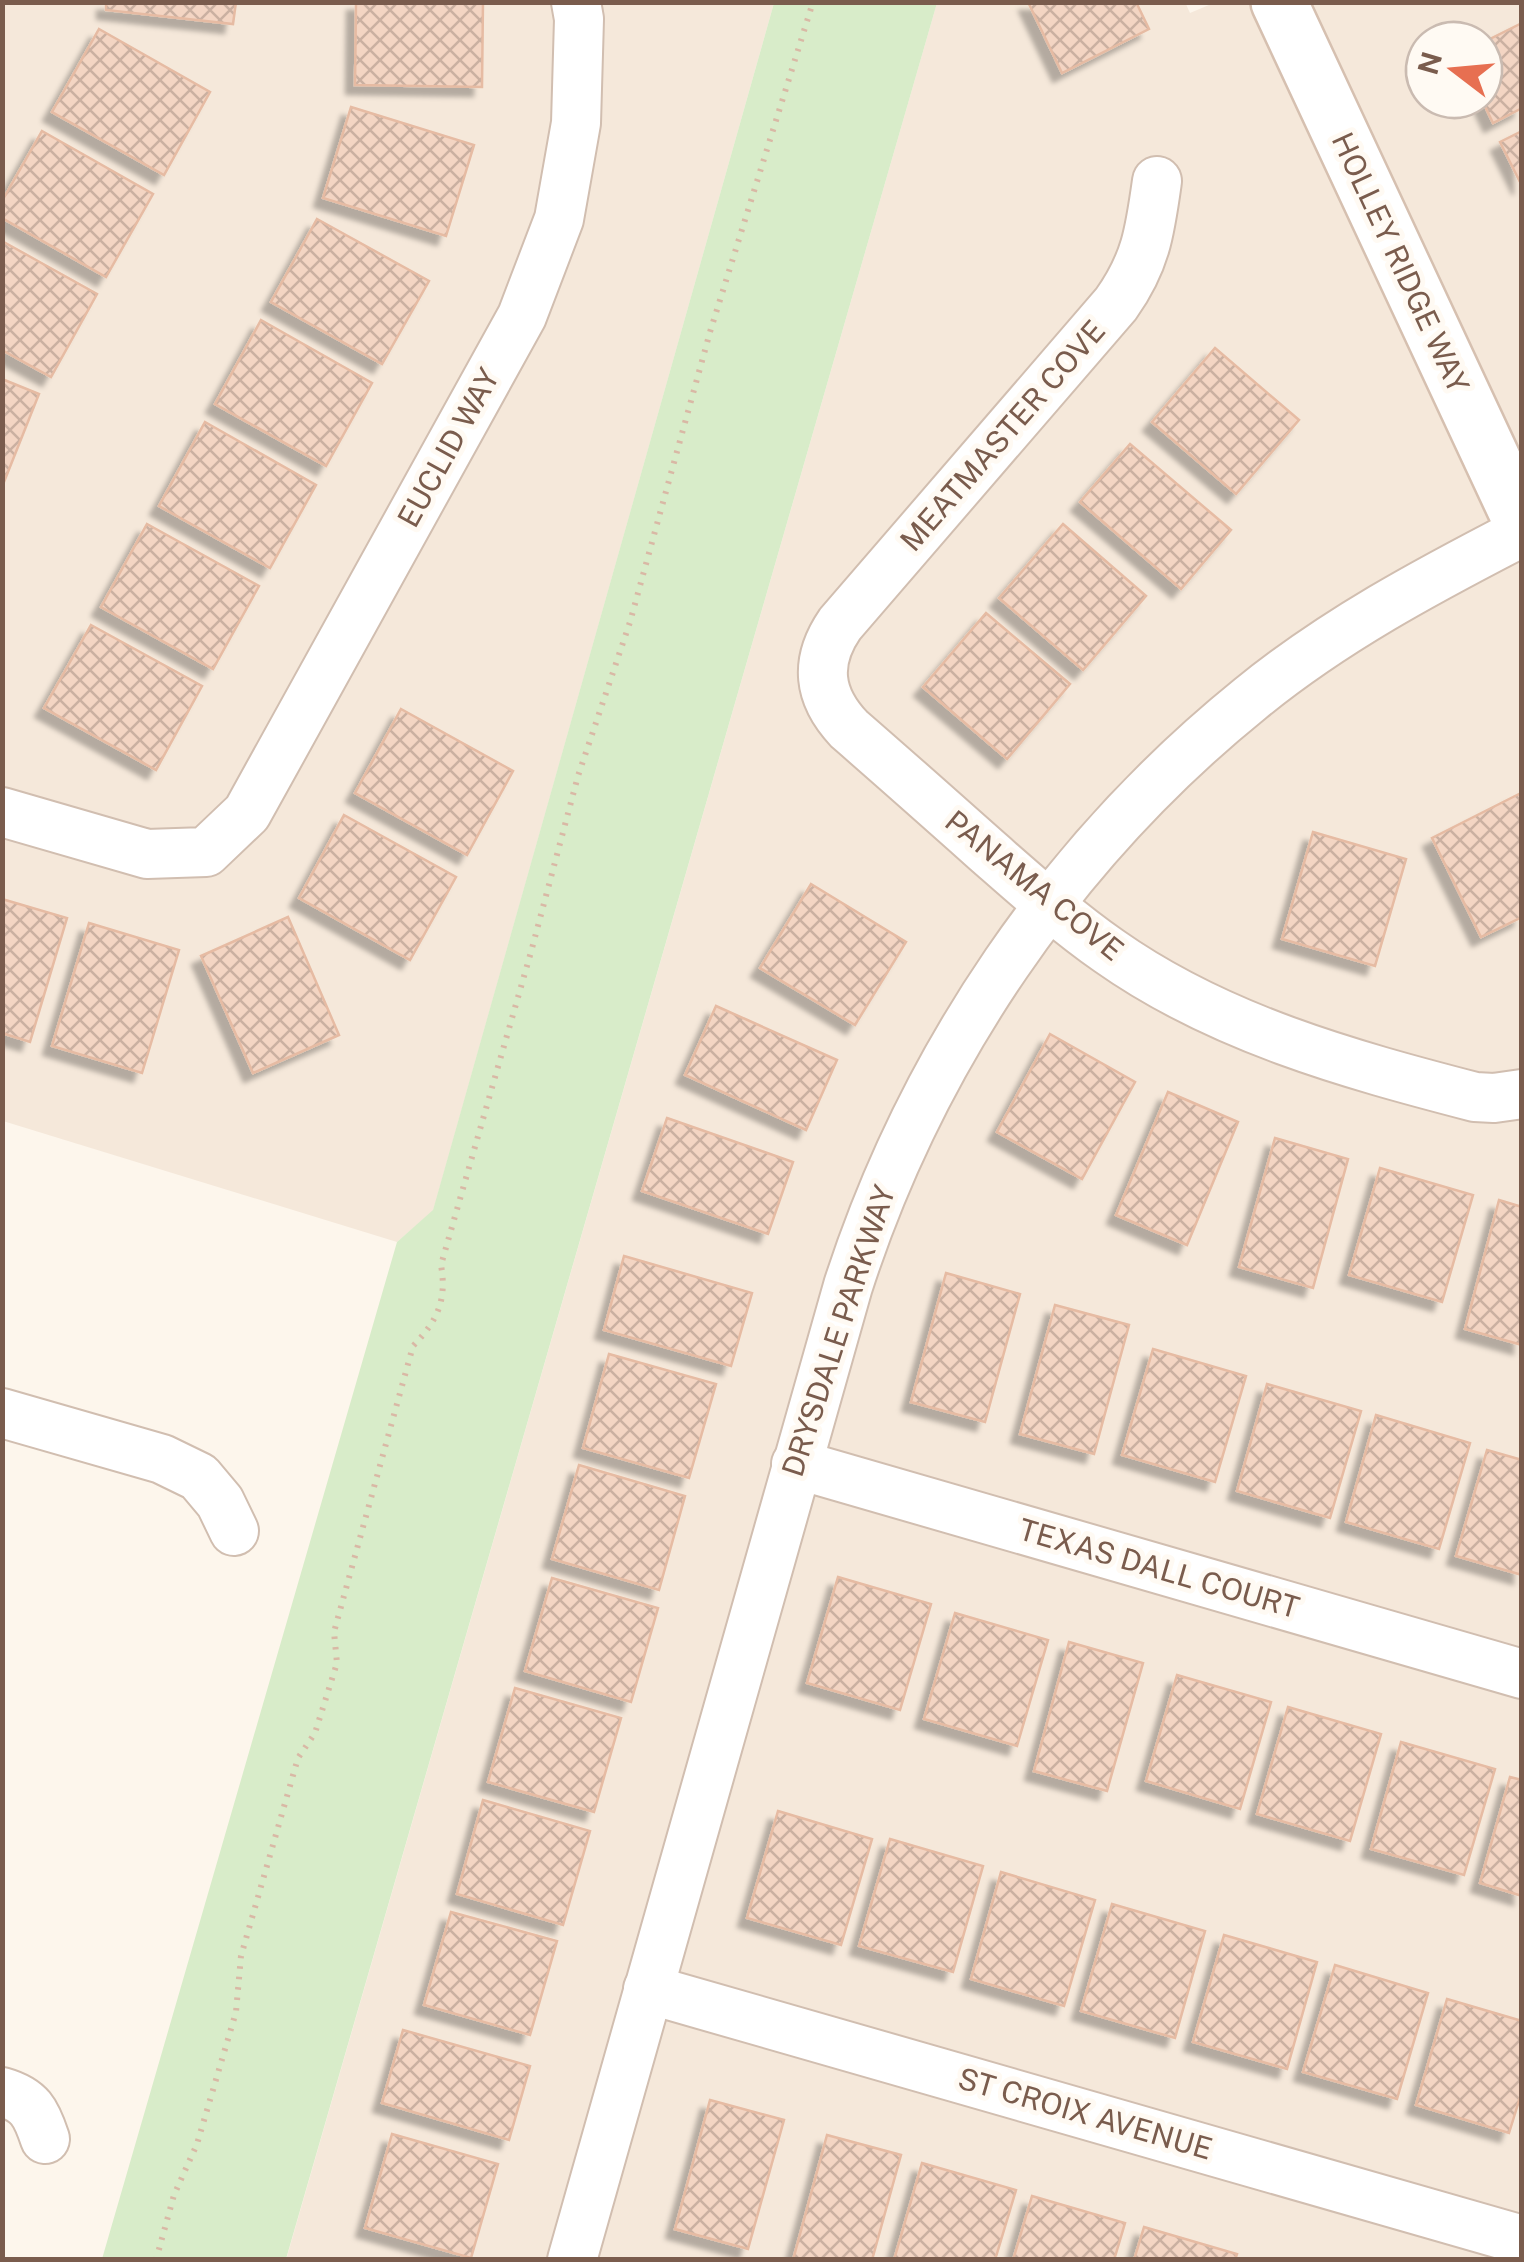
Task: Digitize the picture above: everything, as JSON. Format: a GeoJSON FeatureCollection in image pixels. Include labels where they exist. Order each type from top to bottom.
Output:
{"type":"FeatureCollection","features":[{"type":"Feature","properties":{"kind":"street","name":"EUCLID WAY"},"geometry":{"type":"LineString","coordinates":[[2,812],[147,854],[206,852],[247,813],[522,316],[559,219],[576,123],[576,2]]}},
{"type":"Feature","properties":{"kind":"street","name":"HOLLEY RIDGE WAY"},"geometry":{"type":"LineString","coordinates":[[1279,2],[1522,523]]}},
{"type":"Feature","properties":{"kind":"street","name":"MEATMASTER COVE"},"geometry":{"type":"LineString","coordinates":[[822,677],[827,649],[840,624],[1129,286],[1149,238],[1158,181]]}},
{"type":"Feature","properties":{"kind":"street","name":"DRYSDALE PARKWAY"},"geometry":{"type":"LineString","coordinates":[[572,2260],[860,1248],[904,1140],[968,1021],[1096,845],[1132,806],[1251,697],[1382,608],[1522,532]]}},
{"type":"Feature","properties":{"kind":"street","name":"PANAMA COVE"},"geometry":{"type":"LineString","coordinates":[[822,677],[830,705],[849,729],[1050,906],[1148,976],[1258,1030],[1348,1062],[1475,1097],[1522,1094]]}},
{"type":"Feature","properties":{"kind":"street"},"geometry":{"type":"LineString","coordinates":[[2,1413],[162,1459],[199,1477],[220,1502],[234,1531]]}},
{"type":"Feature","properties":{"kind":"street","name":"TEXAS DALL COURT"},"geometry":{"type":"LineString","coordinates":[[796,1464],[1522,1674]]}},
{"type":"Feature","properties":{"kind":"street","name":"ST CROIX AVENUE"},"geometry":{"type":"LineString","coordinates":[[648,1989],[1522,2240]]}},
{"type":"Feature","properties":{"kind":"street"},"geometry":{"type":"LineString","coordinates":[[2,2092],[20,2097],[37,2116],[45,2138]]}},
{"type":"Feature","properties":{"kind":"path"},"geometry":{"type":"LineString","coordinates":[[156,2260],[174,2195],[197,2144],[236,2012],[241,1956],[298,1758],[315,1733],[337,1662],[334,1632],[414,1346],[434,1324],[444,1286],[441,1265],[578,776],[630,622],[710,332],[813,2]]}},
{"type":"Feature","properties":{"kind":"shaded area"},"geometry":{"type":"Polygon","coordinates":[[[1185,2],[1190,13],[1216,2],[1521,3],[1521,2259],[286,2260],[937,3],[1185,2]]]}},
{"type":"Feature","properties":{"kind":"shaded area"},"geometry":{"type":"Polygon","coordinates":[[[2,3],[774,3],[433,1211],[397,1242],[3,1121],[2,3]]]}},
{"type":"Feature","properties":{"kind":"green space"},"geometry":{"type":"Polygon","coordinates":[[[774,3],[937,3],[286,2259],[102,2259],[397,1242],[433,1210],[774,3]]]}},
{"type":"Feature","properties":{"kind":"building"},"geometry":{"type":"Polygon","coordinates":[[[106,2],[236,2],[233,24],[106,10],[106,2]]]}},
{"type":"Feature","properties":{"kind":"building"},"geometry":{"type":"Polygon","coordinates":[[[356,2],[483,2],[482,87],[355,85],[356,2]]]}},
{"type":"Feature","properties":{"kind":"building"},"geometry":{"type":"Polygon","coordinates":[[[1028,2],[1136,2],[1149,29],[1062,73],[1028,2]]]}},
{"type":"Feature","properties":{"kind":"building"},"geometry":{"type":"Polygon","coordinates":[[[1522,23],[1522,108],[1504,117],[1504,32],[1522,23]]]}},
{"type":"Feature","properties":{"kind":"building"},"geometry":{"type":"Polygon","coordinates":[[[99,29],[210,92],[164,175],[52,112],[99,29]]]}},
{"type":"Feature","properties":{"kind":"building"},"geometry":{"type":"Polygon","coordinates":[[[351,107],[474,145],[446,236],[323,198],[351,107]]]}},
{"type":"Feature","properties":{"kind":"building"},"geometry":{"type":"Polygon","coordinates":[[[42,131],[153,194],[106,277],[2,218],[2,201],[42,131]]]}},
{"type":"Feature","properties":{"kind":"building"},"geometry":{"type":"Polygon","coordinates":[[[1522,131],[1522,186],[1500,142],[1522,131]]]}},
{"type":"Feature","properties":{"kind":"building"},"geometry":{"type":"Polygon","coordinates":[[[317,219],[429,281],[382,364],[271,302],[317,219]]]}},
{"type":"Feature","properties":{"kind":"building"},"geometry":{"type":"Polygon","coordinates":[[[2,241],[97,294],[51,377],[2,350],[2,241]]]}},
{"type":"Feature","properties":{"kind":"building"},"geometry":{"type":"Polygon","coordinates":[[[261,320],[372,383],[326,466],[215,404],[261,320]]]}},
{"type":"Feature","properties":{"kind":"building"},"geometry":{"type":"Polygon","coordinates":[[[1215,348],[1299,420],[1236,494],[1152,422],[1215,348]]]}},
{"type":"Feature","properties":{"kind":"building"},"geometry":{"type":"Polygon","coordinates":[[[2,379],[39,394],[4,482],[2,482],[2,379]]]}},
{"type":"Feature","properties":{"kind":"building"},"geometry":{"type":"Polygon","coordinates":[[[205,422],[316,485],[270,568],[159,506],[205,422]]]}},
{"type":"Feature","properties":{"kind":"building"},"geometry":{"type":"Polygon","coordinates":[[[1130,444],[1231,530],[1181,589],[1080,502],[1130,444]]]}},
{"type":"Feature","properties":{"kind":"building"},"geometry":{"type":"Polygon","coordinates":[[[147,524],[259,586],[213,669],[101,607],[147,524]]]}},
{"type":"Feature","properties":{"kind":"building"},"geometry":{"type":"Polygon","coordinates":[[[1063,524],[1146,596],[1083,670],[999,598],[1063,524]]]}},
{"type":"Feature","properties":{"kind":"building"},"geometry":{"type":"Polygon","coordinates":[[[986,613],[1070,684],[1007,759],[923,687],[986,613]]]}},
{"type":"Feature","properties":{"kind":"building"},"geometry":{"type":"Polygon","coordinates":[[[91,625],[202,686],[156,770],[44,708],[91,625]]]}},
{"type":"Feature","properties":{"kind":"building"},"geometry":{"type":"Polygon","coordinates":[[[401,709],[513,771],[467,855],[355,793],[401,709]]]}},
{"type":"Feature","properties":{"kind":"building"},"geometry":{"type":"Polygon","coordinates":[[[1519,794],[1522,917],[1481,937],[1432,838],[1519,794]]]}},
{"type":"Feature","properties":{"kind":"building"},"geometry":{"type":"Polygon","coordinates":[[[344,815],[456,877],[410,960],[299,898],[344,815]]]}},
{"type":"Feature","properties":{"kind":"building"},"geometry":{"type":"Polygon","coordinates":[[[1313,832],[1406,859],[1375,966],[1282,939],[1313,832]]]}},
{"type":"Feature","properties":{"kind":"building"},"geometry":{"type":"Polygon","coordinates":[[[811,884],[906,942],[855,1025],[760,968],[811,884]]]}},
{"type":"Feature","properties":{"kind":"building"},"geometry":{"type":"Polygon","coordinates":[[[2,899],[67,918],[30,1042],[2,1033],[2,899]]]}},
{"type":"Feature","properties":{"kind":"building"},"geometry":{"type":"Polygon","coordinates":[[[288,917],[339,1035],[253,1073],[201,956],[288,917]]]}},
{"type":"Feature","properties":{"kind":"building"},"geometry":{"type":"Polygon","coordinates":[[[89,923],[179,950],[142,1073],[52,1046],[89,923]]]}},
{"type":"Feature","properties":{"kind":"building"},"geometry":{"type":"Polygon","coordinates":[[[716,1006],[837,1060],[806,1130],[685,1075],[716,1006]]]}},
{"type":"Feature","properties":{"kind":"building"},"geometry":{"type":"Polygon","coordinates":[[[1050,1034],[1135,1082],[1082,1179],[997,1132],[1050,1034]]]}},
{"type":"Feature","properties":{"kind":"building"},"geometry":{"type":"Polygon","coordinates":[[[1168,1092],[1238,1122],[1187,1245],[1116,1215],[1168,1092]]]}},
{"type":"Feature","properties":{"kind":"building"},"geometry":{"type":"Polygon","coordinates":[[[667,1118],[793,1162],[768,1234],[642,1191],[667,1118]]]}},
{"type":"Feature","properties":{"kind":"building"},"geometry":{"type":"Polygon","coordinates":[[[1275,1138],[1348,1159],[1313,1288],[1239,1267],[1275,1138]]]}},
{"type":"Feature","properties":{"kind":"building"},"geometry":{"type":"Polygon","coordinates":[[[1380,1168],[1473,1195],[1442,1302],[1349,1275],[1380,1168]]]}},
{"type":"Feature","properties":{"kind":"building"},"geometry":{"type":"Polygon","coordinates":[[[1499,1200],[1522,1207],[1522,1345],[1465,1329],[1499,1200]]]}},
{"type":"Feature","properties":{"kind":"building"},"geometry":{"type":"Polygon","coordinates":[[[624,1256],[752,1293],[731,1366],[604,1330],[624,1256]]]}},
{"type":"Feature","properties":{"kind":"building"},"geometry":{"type":"Polygon","coordinates":[[[946,1273],[1020,1294],[985,1422],[911,1402],[946,1273]]]}},
{"type":"Feature","properties":{"kind":"building"},"geometry":{"type":"Polygon","coordinates":[[[1055,1305],[1129,1325],[1094,1454],[1020,1434],[1055,1305]]]}},
{"type":"Feature","properties":{"kind":"building"},"geometry":{"type":"Polygon","coordinates":[[[1153,1349],[1246,1376],[1215,1482],[1122,1455],[1153,1349]]]}},
{"type":"Feature","properties":{"kind":"building"},"geometry":{"type":"Polygon","coordinates":[[[609,1354],[716,1384],[689,1478],[583,1448],[609,1354]]]}},
{"type":"Feature","properties":{"kind":"building"},"geometry":{"type":"Polygon","coordinates":[[[1267,1384],[1361,1411],[1330,1518],[1237,1491],[1267,1384]]]}},
{"type":"Feature","properties":{"kind":"building"},"geometry":{"type":"Polygon","coordinates":[[[1376,1415],[1470,1443],[1439,1549],[1346,1522],[1376,1415]]]}},
{"type":"Feature","properties":{"kind":"building"},"geometry":{"type":"Polygon","coordinates":[[[1487,1450],[1522,1460],[1522,1575],[1456,1556],[1487,1450]]]}},
{"type":"Feature","properties":{"kind":"building"},"geometry":{"type":"Polygon","coordinates":[[[579,1465],[685,1496],[659,1590],[552,1559],[579,1465]]]}},
{"type":"Feature","properties":{"kind":"building"},"geometry":{"type":"Polygon","coordinates":[[[838,1577],[931,1604],[900,1710],[807,1683],[838,1577]]]}},
{"type":"Feature","properties":{"kind":"building"},"geometry":{"type":"Polygon","coordinates":[[[552,1578],[658,1608],[631,1702],[525,1671],[552,1578]]]}},
{"type":"Feature","properties":{"kind":"building"},"geometry":{"type":"Polygon","coordinates":[[[955,1613],[1048,1640],[1017,1746],[924,1719],[955,1613]]]}},
{"type":"Feature","properties":{"kind":"building"},"geometry":{"type":"Polygon","coordinates":[[[1069,1642],[1143,1663],[1107,1791],[1034,1771],[1069,1642]]]}},
{"type":"Feature","properties":{"kind":"building"},"geometry":{"type":"Polygon","coordinates":[[[1177,1675],[1271,1702],[1240,1809],[1146,1781],[1177,1675]]]}},
{"type":"Feature","properties":{"kind":"building"},"geometry":{"type":"Polygon","coordinates":[[[515,1688],[621,1718],[594,1812],[488,1782],[515,1688]]]}},
{"type":"Feature","properties":{"kind":"building"},"geometry":{"type":"Polygon","coordinates":[[[1288,1707],[1381,1734],[1350,1841],[1257,1814],[1288,1707]]]}},
{"type":"Feature","properties":{"kind":"building"},"geometry":{"type":"Polygon","coordinates":[[[1401,1742],[1495,1769],[1464,1875],[1371,1849],[1401,1742]]]}},
{"type":"Feature","properties":{"kind":"building"},"geometry":{"type":"Polygon","coordinates":[[[1510,1777],[1522,1780],[1522,1896],[1480,1883],[1510,1777]]]}},
{"type":"Feature","properties":{"kind":"building"},"geometry":{"type":"Polygon","coordinates":[[[483,1800],[590,1831],[563,1925],[457,1894],[483,1800]]]}},
{"type":"Feature","properties":{"kind":"building"},"geometry":{"type":"Polygon","coordinates":[[[778,1811],[872,1839],[841,1945],[747,1918],[778,1811]]]}},
{"type":"Feature","properties":{"kind":"building"},"geometry":{"type":"Polygon","coordinates":[[[890,1839],[983,1866],[953,1972],[859,1946],[890,1839]]]}},
{"type":"Feature","properties":{"kind":"building"},"geometry":{"type":"Polygon","coordinates":[[[1001,1872],[1095,1900],[1064,2006],[971,1979],[1001,1872]]]}},
{"type":"Feature","properties":{"kind":"building"},"geometry":{"type":"Polygon","coordinates":[[[1112,1904],[1205,1931],[1175,2038],[1081,2011],[1112,1904]]]}},
{"type":"Feature","properties":{"kind":"building"},"geometry":{"type":"Polygon","coordinates":[[[451,1912],[557,1941],[530,2035],[424,2005],[451,1912]]]}},
{"type":"Feature","properties":{"kind":"building"},"geometry":{"type":"Polygon","coordinates":[[[1224,1935],[1317,1962],[1287,2069],[1193,2042],[1224,1935]]]}},
{"type":"Feature","properties":{"kind":"building"},"geometry":{"type":"Polygon","coordinates":[[[1335,1965],[1428,1993],[1397,2099],[1303,2072],[1335,1965]]]}},
{"type":"Feature","properties":{"kind":"building"},"geometry":{"type":"Polygon","coordinates":[[[1447,1999],[1522,2021],[1522,2091],[1509,2133],[1416,2105],[1447,1999]]]}},
{"type":"Feature","properties":{"kind":"building"},"geometry":{"type":"Polygon","coordinates":[[[403,2030],[530,2066],[509,2140],[382,2103],[403,2030]]]}},
{"type":"Feature","properties":{"kind":"building"},"geometry":{"type":"Polygon","coordinates":[[[710,2100],[784,2120],[748,2249],[675,2229],[710,2100]]]}},
{"type":"Feature","properties":{"kind":"building"},"geometry":{"type":"Polygon","coordinates":[[[392,2134],[498,2164],[471,2258],[365,2228],[392,2134]]]}},
{"type":"Feature","properties":{"kind":"building"},"geometry":{"type":"Polygon","coordinates":[[[827,2135],[901,2155],[872,2260],[793,2260],[827,2135]]]}},
{"type":"Feature","properties":{"kind":"building"},"geometry":{"type":"Polygon","coordinates":[[[922,2163],[1016,2190],[995,2260],[894,2260],[922,2163]]]}},
{"type":"Feature","properties":{"kind":"building"},"geometry":{"type":"Polygon","coordinates":[[[1032,2196],[1125,2223],[1114,2260],[1013,2260],[1032,2196]]]}},
{"type":"Feature","properties":{"kind":"building"},"geometry":{"type":"Polygon","coordinates":[[[1144,2227],[1237,2254],[1235,2260],[1134,2260],[1144,2227]]]}}]}
